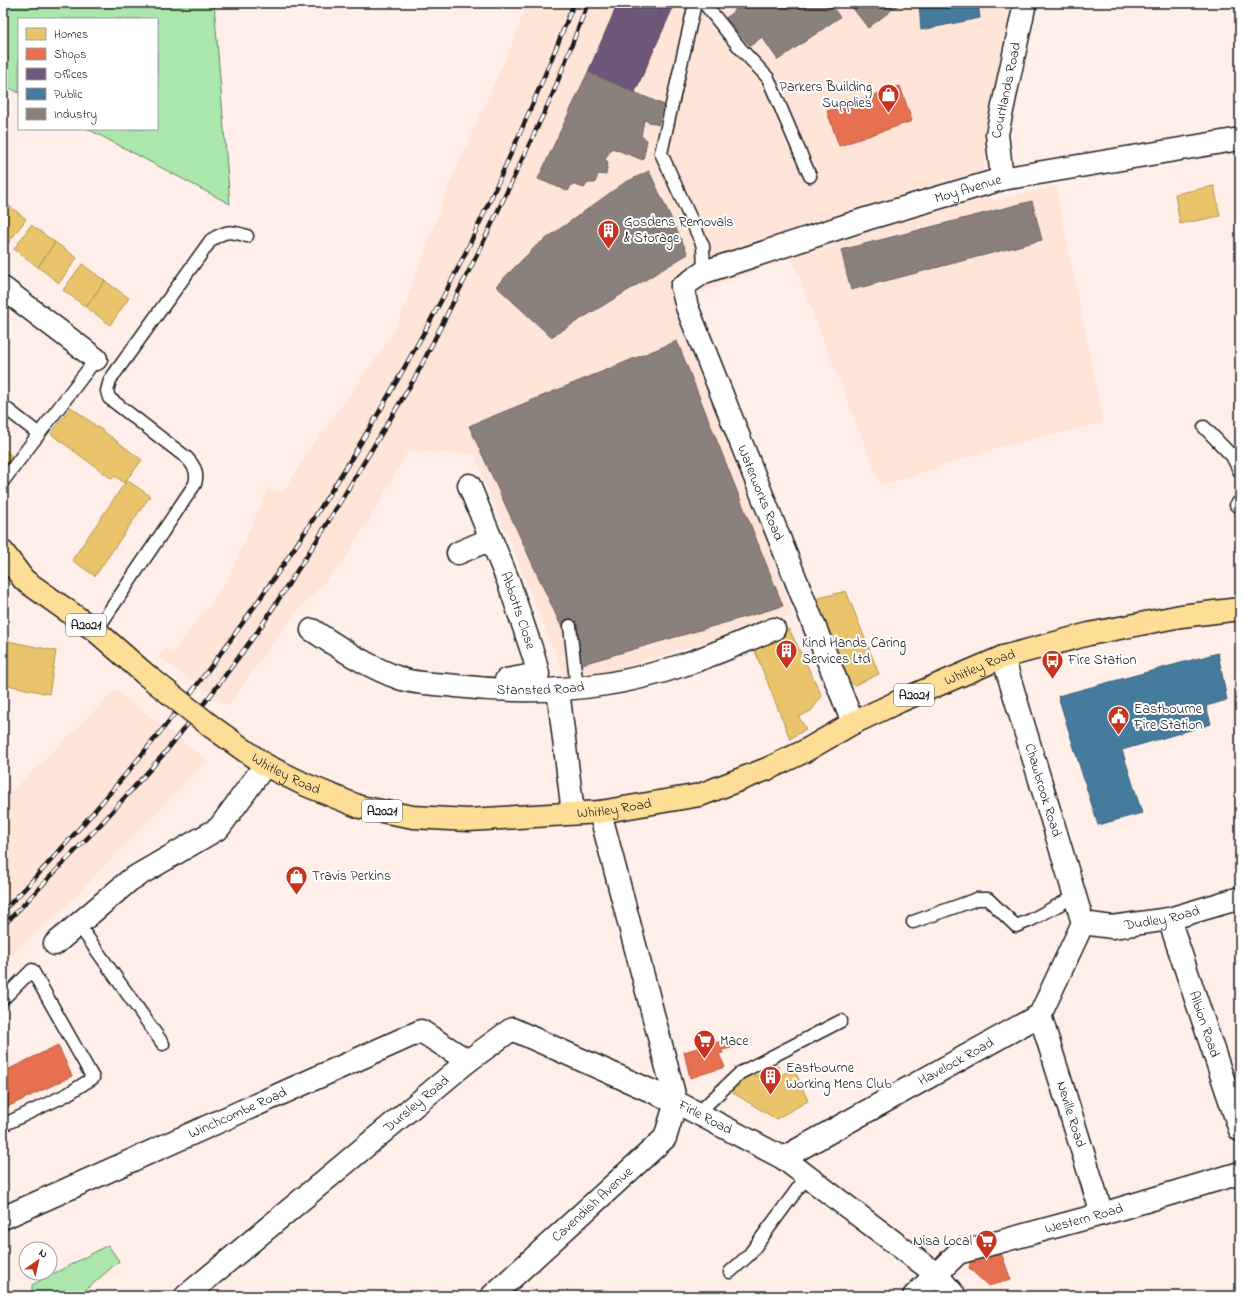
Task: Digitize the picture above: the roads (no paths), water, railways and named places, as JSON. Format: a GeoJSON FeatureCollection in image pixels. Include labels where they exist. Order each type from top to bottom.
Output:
{"type":"FeatureCollection","features":[{"type":"Feature","properties":{"kind":"main road","name":"A2021"},"geometry":{"type":"LineString","coordinates":[[3,552],[14,582]]}},
{"type":"Feature","properties":{"kind":"main road","name":"Whitley Road"},"geometry":{"type":"LineString","coordinates":[[14,582],[96,631],[145,674],[265,765],[306,785],[360,807],[413,817],[468,820],[600,812],[700,795],[767,769],[803,752],[852,723],[1003,657],[1097,632],[1181,616],[1240,609]]}},
{"type":"Feature","properties":{"kind":"street","name":"Courtlands Road"},"geometry":{"type":"LineString","coordinates":[[1002,179],[998,134],[1025,3]]}},
{"type":"Feature","properties":{"kind":"street","name":"Moy Avenue"},"geometry":{"type":"LineString","coordinates":[[704,272],[866,219],[1002,179],[1039,171],[1240,139]]}},
{"type":"Feature","properties":{"kind":"street","name":"Waterworks Road"},"geometry":{"type":"LineString","coordinates":[[704,272],[682,287],[687,307],[852,723]]}},
{"type":"Feature","properties":{"kind":"street"},"geometry":{"type":"LineString","coordinates":[[3,288],[96,359]]}},
{"type":"Feature","properties":{"kind":"street","name":"Abbotts Close"},"geometry":{"type":"LineString","coordinates":[[469,485],[514,598],[534,657],[538,674],[471,688]]}},
{"type":"Feature","properties":{"kind":"street"},"geometry":{"type":"LineString","coordinates":[[458,553],[491,539]]}},
{"type":"Feature","properties":{"kind":"street","name":"Stansted Road"},"geometry":{"type":"LineString","coordinates":[[312,630],[354,657],[400,679],[471,688],[568,690],[633,679],[683,665],[774,629]]}},
{"type":"Feature","properties":{"kind":"street","name":"Chawbrook Road"},"geometry":{"type":"LineString","coordinates":[[1003,657],[1083,923]]}},
{"type":"Feature","properties":{"kind":"street"},"geometry":{"type":"LineString","coordinates":[[568,690],[573,813]]}},
{"type":"Feature","properties":{"kind":"street"},"geometry":{"type":"LineString","coordinates":[[55,944],[130,880],[219,828],[265,765]]}},
{"type":"Feature","properties":{"kind":"street","name":"Firle Road"},"geometry":{"type":"LineString","coordinates":[[600,812],[676,1102],[783,1158],[936,1274],[954,1296]]}},
{"type":"Feature","properties":{"kind":"street","name":"Dudley Road"},"geometry":{"type":"LineString","coordinates":[[1083,923],[1112,927],[1169,919],[1240,898]]}},
{"type":"Feature","properties":{"kind":"street","name":"Albion Road"},"geometry":{"type":"LineString","coordinates":[[1169,919],[1234,1092],[1240,1130]]}},
{"type":"Feature","properties":{"kind":"street"},"geometry":{"type":"LineString","coordinates":[[1040,1015],[1083,923]]}},
{"type":"Feature","properties":{"kind":"street","name":"Havelock Road"},"geometry":{"type":"LineString","coordinates":[[783,1158],[1040,1015]]}},
{"type":"Feature","properties":{"kind":"street","name":"Neville Road"},"geometry":{"type":"LineString","coordinates":[[1040,1015],[1102,1214]]}},
{"type":"Feature","properties":{"kind":"street","name":"Dursley Road"},"geometry":{"type":"LineString","coordinates":[[186,1296],[468,1060],[512,1029],[676,1102]]}},
{"type":"Feature","properties":{"kind":"street","name":"Winchcombe Road"},"geometry":{"type":"LineString","coordinates":[[3,1218],[421,1031],[468,1060]]}},
{"type":"Feature","properties":{"kind":"street","name":"Cavendish Avenue"},"geometry":{"type":"LineString","coordinates":[[492,1296],[666,1138],[676,1102]]}},
{"type":"Feature","properties":{"kind":"street","name":"Western Road"},"geometry":{"type":"LineString","coordinates":[[914,1296],[958,1253],[1102,1214],[1240,1173]]}},
{"type":"Feature","properties":{"kind":"lane"},"geometry":{"type":"LineString","coordinates":[[695,3],[661,153],[703,246],[704,272]]}},
{"type":"Feature","properties":{"kind":"lane"},"geometry":{"type":"LineString","coordinates":[[704,3],[740,48],[768,78],[810,176]]}},
{"type":"Feature","properties":{"kind":"lane"},"geometry":{"type":"LineString","coordinates":[[96,631],[195,484],[197,476],[194,466],[187,458],[109,398],[107,391],[110,380],[211,240],[230,231],[247,236]]}},
{"type":"Feature","properties":{"kind":"lane"},"geometry":{"type":"LineString","coordinates":[[3,481],[96,359]]}},
{"type":"Feature","properties":{"kind":"lane"},"geometry":{"type":"LineString","coordinates":[[3,406],[39,434]]}},
{"type":"Feature","properties":{"kind":"lane"},"geometry":{"type":"LineString","coordinates":[[1204,427],[1236,454],[1240,472]]}},
{"type":"Feature","properties":{"kind":"lane"},"geometry":{"type":"LineString","coordinates":[[568,690],[570,626]]}},
{"type":"Feature","properties":{"kind":"lane"},"geometry":{"type":"LineString","coordinates":[[913,922],[976,899],[988,899],[1016,926],[1031,920],[1075,896]]}},
{"type":"Feature","properties":{"kind":"lane"},"geometry":{"type":"LineString","coordinates":[[78,924],[163,1044]]}},
{"type":"Feature","properties":{"kind":"lane"},"geometry":{"type":"LineString","coordinates":[[3,998],[32,970],[93,1078],[66,1095],[3,1125]]}},
{"type":"Feature","properties":{"kind":"lane"},"geometry":{"type":"LineString","coordinates":[[698,1113],[740,1073],[841,1021]]}},
{"type":"Feature","properties":{"kind":"lane"},"geometry":{"type":"LineString","coordinates":[[730,1272],[748,1255],[807,1176]]}},
{"type":"Feature","properties":{"kind":"railway"},"geometry":{"type":"LineString","coordinates":[[3,911],[83,824],[183,704],[252,610],[317,514],[378,414],[451,282],[513,150],[574,3]]}},
{"type":"Feature","properties":{"kind":"railway"},"geometry":{"type":"LineString","coordinates":[[3,926],[100,825],[163,755],[213,692],[260,628],[319,537],[416,376],[480,249],[552,96],[588,3]]}},
{"type":"Feature","properties":{"kind":"place","name":"Parkers Building Supplies"},"geometry":{"type":"Point","coordinates":[888,114]}},
{"type":"Feature","properties":{"kind":"place","name":"Gosdens Removals & Storage"},"geometry":{"type":"Point","coordinates":[609,250]}},
{"type":"Feature","properties":{"kind":"place","name":"Kind Hands Caring Services Ltd"},"geometry":{"type":"Point","coordinates":[786,670]}},
{"type":"Feature","properties":{"kind":"place","name":"Fire Station"},"geometry":{"type":"Point","coordinates":[1053,680]}},
{"type":"Feature","properties":{"kind":"place","name":"Eastbourne Fire Station"},"geometry":{"type":"Point","coordinates":[1119,736]}},
{"type":"Feature","properties":{"kind":"place","name":"Travis Perkins"},"geometry":{"type":"Point","coordinates":[297,896]}},
{"type":"Feature","properties":{"kind":"place","name":"Mace"},"geometry":{"type":"Point","coordinates":[704,1060]}},
{"type":"Feature","properties":{"kind":"place","name":"Eastbourne Working Mens Club"},"geometry":{"type":"Point","coordinates":[771,1096]}},
{"type":"Feature","properties":{"kind":"place","name":"Nisa Local"},"geometry":{"type":"Point","coordinates":[987,1260]}}]}
